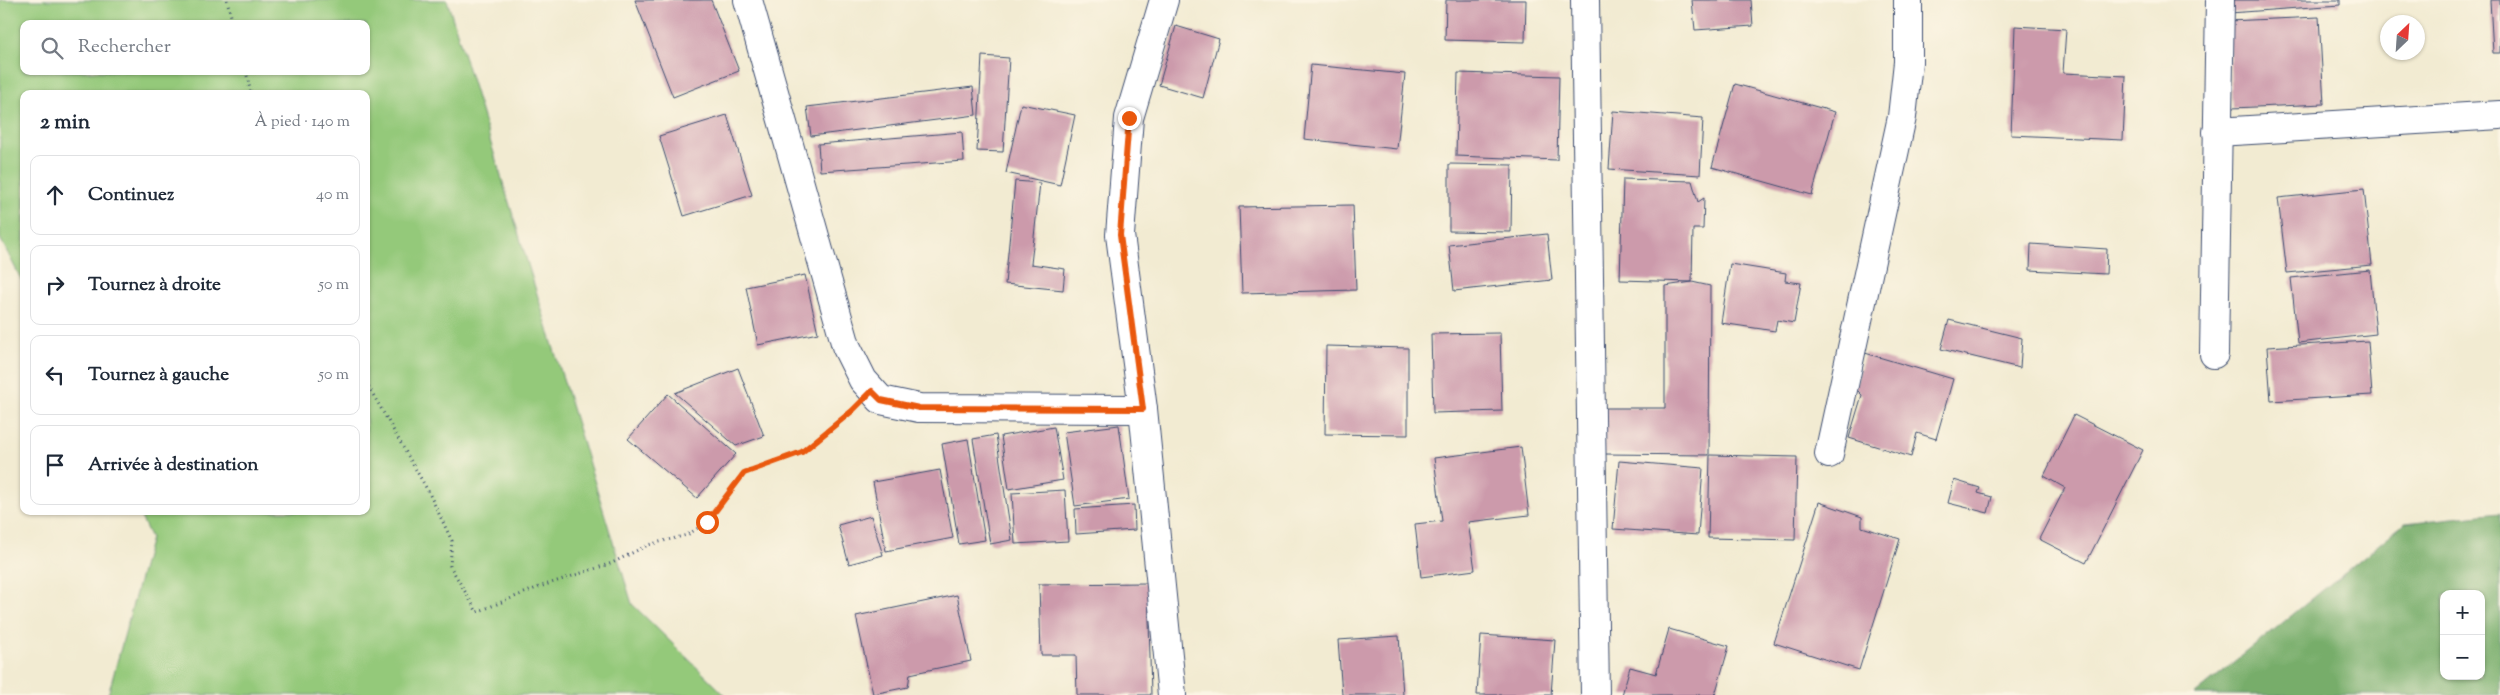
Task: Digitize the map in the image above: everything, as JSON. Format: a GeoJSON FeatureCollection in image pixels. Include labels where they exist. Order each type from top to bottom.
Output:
{"type":"FeatureCollection","features":[{"type":"Feature","properties":{"kind":"street"},"geometry":{"type":"LineString","coordinates":[[748,0],[846,346],[862,380],[872,391],[881,400],[919,408],[1143,409]]}},
{"type":"Feature","properties":{"kind":"street"},"geometry":{"type":"LineString","coordinates":[[1164,0],[1129,118],[1120,235],[1143,409],[1172,695]]}},
{"type":"Feature","properties":{"kind":"street"},"geometry":{"type":"LineString","coordinates":[[1585,0],[1594,695]]}},
{"type":"Feature","properties":{"kind":"street"},"geometry":{"type":"LineString","coordinates":[[1829,454],[1902,117],[1908,62],[1908,0]]}},
{"type":"Feature","properties":{"kind":"street"},"geometry":{"type":"LineString","coordinates":[[2214,354],[2220,0]]}},
{"type":"Feature","properties":{"kind":"street"},"geometry":{"type":"LineString","coordinates":[[2218,132],[2500,114]]}},
{"type":"Feature","properties":{"kind":"path"},"geometry":{"type":"LineString","coordinates":[[227,0],[232,20]]}},
{"type":"Feature","properties":{"kind":"path"},"geometry":{"type":"LineString","coordinates":[[247,75],[250,90]]}},
{"type":"Feature","properties":{"kind":"path"},"geometry":{"type":"LineString","coordinates":[[370,389],[428,490],[452,541],[450,566],[477,612],[539,587],[612,563],[648,545],[688,536],[707,522],[744,473],[802,452],[852,411],[872,391]]}},
{"type":"Feature","properties":{"kind":"green space"},"geometry":{"type":"Polygon","coordinates":[[[0,0],[447,0],[632,604],[725,695],[108,695],[151,538],[140,515],[370,515],[370,90],[20,90],[20,277],[0,238],[0,0]]]}},
{"type":"Feature","properties":{"kind":"green space"},"geometry":{"type":"Polygon","coordinates":[[[2500,513],[2500,695],[2194,695],[2405,523],[2500,513]]]}},
{"type":"Feature","properties":{"kind":"building"},"geometry":{"type":"Polygon","coordinates":[[[635,0],[711,0],[739,71],[673,97],[635,0]]]}},
{"type":"Feature","properties":{"kind":"building"},"geometry":{"type":"Polygon","coordinates":[[[1446,0],[1526,0],[1525,42],[1445,40],[1446,0]]]}},
{"type":"Feature","properties":{"kind":"building"},"geometry":{"type":"Polygon","coordinates":[[[1692,0],[1751,0],[1753,26],[1695,30],[1692,0]]]}},
{"type":"Feature","properties":{"kind":"building"},"geometry":{"type":"Polygon","coordinates":[[[2229,0],[2340,0],[2340,5],[2230,13],[2229,0]]]}},
{"type":"Feature","properties":{"kind":"building"},"geometry":{"type":"Polygon","coordinates":[[[2490,0],[2500,0],[2500,53],[2493,53],[2490,0]]]}},
{"type":"Feature","properties":{"kind":"building"},"geometry":{"type":"Polygon","coordinates":[[[2319,17],[2324,104],[2232,108],[2228,21],[2319,17]]]}},
{"type":"Feature","properties":{"kind":"building"},"geometry":{"type":"Polygon","coordinates":[[[1176,26],[1219,39],[1203,98],[1159,85],[1176,26]]]}},
{"type":"Feature","properties":{"kind":"building"},"geometry":{"type":"Polygon","coordinates":[[[2015,26],[2066,29],[2063,73],[2126,76],[2123,140],[2011,135],[2015,26]]]}},
{"type":"Feature","properties":{"kind":"building"},"geometry":{"type":"Polygon","coordinates":[[[982,56],[1009,58],[1003,152],[977,151],[982,56]]]}},
{"type":"Feature","properties":{"kind":"building"},"geometry":{"type":"Polygon","coordinates":[[[1311,65],[1405,74],[1397,149],[1304,139],[1311,65]]]}},
{"type":"Feature","properties":{"kind":"building"},"geometry":{"type":"Polygon","coordinates":[[[1458,73],[1559,76],[1557,160],[1456,156],[1458,73]]]}},
{"type":"Feature","properties":{"kind":"building"},"geometry":{"type":"Polygon","coordinates":[[[1735,84],[1835,112],[1812,195],[1712,167],[1735,84]]]}},
{"type":"Feature","properties":{"kind":"building"},"geometry":{"type":"Polygon","coordinates":[[[973,87],[976,115],[811,136],[807,107],[973,87]]]}},
{"type":"Feature","properties":{"kind":"building"},"geometry":{"type":"Polygon","coordinates":[[[1021,104],[1075,115],[1060,185],[1006,173],[1021,104]]]}},
{"type":"Feature","properties":{"kind":"building"},"geometry":{"type":"Polygon","coordinates":[[[1613,111],[1703,118],[1700,175],[1609,169],[1613,111]]]}},
{"type":"Feature","properties":{"kind":"building"},"geometry":{"type":"Polygon","coordinates":[[[727,115],[752,195],[684,216],[659,136],[727,115]]]}},
{"type":"Feature","properties":{"kind":"building"},"geometry":{"type":"Polygon","coordinates":[[[962,132],[964,161],[820,171],[818,144],[962,132]]]}},
{"type":"Feature","properties":{"kind":"building"},"geometry":{"type":"Polygon","coordinates":[[[1449,164],[1512,165],[1511,232],[1449,231],[1449,164]]]}},
{"type":"Feature","properties":{"kind":"building"},"geometry":{"type":"Polygon","coordinates":[[[1623,179],[1692,181],[1698,202],[1704,198],[1703,229],[1693,229],[1692,282],[1620,280],[1623,179]]]}},
{"type":"Feature","properties":{"kind":"building"},"geometry":{"type":"Polygon","coordinates":[[[1015,181],[1040,183],[1031,264],[1065,269],[1063,290],[1005,284],[1015,181]]]}},
{"type":"Feature","properties":{"kind":"building"},"geometry":{"type":"Polygon","coordinates":[[[2364,189],[2372,265],[2287,273],[2278,198],[2364,189]]]}},
{"type":"Feature","properties":{"kind":"building"},"geometry":{"type":"Polygon","coordinates":[[[1353,205],[1356,290],[1242,293],[1239,207],[1353,205]]]}},
{"type":"Feature","properties":{"kind":"building"},"geometry":{"type":"Polygon","coordinates":[[[1547,234],[1552,280],[1454,291],[1449,245],[1547,234]]]}},
{"type":"Feature","properties":{"kind":"building"},"geometry":{"type":"Polygon","coordinates":[[[2031,244],[2107,249],[2106,274],[2030,270],[2031,244]]]}},
{"type":"Feature","properties":{"kind":"building"},"geometry":{"type":"Polygon","coordinates":[[[1730,264],[1786,273],[1785,281],[1801,283],[1794,323],[1777,320],[1775,331],[1721,323],[1730,264]]]}},
{"type":"Feature","properties":{"kind":"building"},"geometry":{"type":"Polygon","coordinates":[[[2370,270],[2376,334],[2298,343],[2291,278],[2370,270]]]}},
{"type":"Feature","properties":{"kind":"building"},"geometry":{"type":"Polygon","coordinates":[[[805,275],[818,333],[758,345],[746,287],[805,275]]]}},
{"type":"Feature","properties":{"kind":"building"},"geometry":{"type":"Polygon","coordinates":[[[1692,282],[1710,286],[1709,455],[1604,454],[1604,408],[1665,408],[1665,286],[1692,282]]]}},
{"type":"Feature","properties":{"kind":"building"},"geometry":{"type":"Polygon","coordinates":[[[1949,320],[2022,338],[2020,368],[1941,349],[1949,320]]]}},
{"type":"Feature","properties":{"kind":"building"},"geometry":{"type":"Polygon","coordinates":[[[1500,333],[1502,411],[1433,413],[1431,334],[1500,333]]]}},
{"type":"Feature","properties":{"kind":"building"},"geometry":{"type":"Polygon","coordinates":[[[2368,341],[2372,395],[2271,401],[2267,347],[2368,341]]]}},
{"type":"Feature","properties":{"kind":"building"},"geometry":{"type":"Polygon","coordinates":[[[1326,346],[1408,348],[1408,435],[1325,434],[1326,346]]]}},
{"type":"Feature","properties":{"kind":"building"},"geometry":{"type":"Polygon","coordinates":[[[1865,353],[1953,379],[1936,439],[1917,433],[1911,457],[1849,438],[1862,395],[1855,388],[1865,353]]]}},
{"type":"Feature","properties":{"kind":"building"},"geometry":{"type":"Polygon","coordinates":[[[738,368],[764,436],[736,446],[675,393],[738,368]]]}},
{"type":"Feature","properties":{"kind":"building"},"geometry":{"type":"Polygon","coordinates":[[[668,394],[736,454],[697,498],[628,439],[668,394]]]}},
{"type":"Feature","properties":{"kind":"building"},"geometry":{"type":"Polygon","coordinates":[[[2074,415],[2143,450],[2086,563],[2039,539],[2065,488],[2044,476],[2074,415]]]}},
{"type":"Feature","properties":{"kind":"building"},"geometry":{"type":"Polygon","coordinates":[[[1119,425],[1129,499],[1075,506],[1064,432],[1119,425]]]}},
{"type":"Feature","properties":{"kind":"building"},"geometry":{"type":"Polygon","coordinates":[[[1054,427],[1063,480],[1009,489],[1001,436],[1054,427]]]}},
{"type":"Feature","properties":{"kind":"building"},"geometry":{"type":"Polygon","coordinates":[[[996,435],[1012,540],[990,544],[973,439],[996,435]]]}},
{"type":"Feature","properties":{"kind":"building"},"geometry":{"type":"Polygon","coordinates":[[[968,439],[985,540],[959,544],[942,444],[968,439]]]}},
{"type":"Feature","properties":{"kind":"building"},"geometry":{"type":"Polygon","coordinates":[[[1521,447],[1529,515],[1468,522],[1475,570],[1421,577],[1415,524],[1442,521],[1434,458],[1521,447]]]}},
{"type":"Feature","properties":{"kind":"building"},"geometry":{"type":"Polygon","coordinates":[[[1710,455],[1797,457],[1795,540],[1708,538],[1710,455]]]}},
{"type":"Feature","properties":{"kind":"building"},"geometry":{"type":"Polygon","coordinates":[[[1619,461],[1703,468],[1698,535],[1613,529],[1619,461]]]}},
{"type":"Feature","properties":{"kind":"building"},"geometry":{"type":"Polygon","coordinates":[[[940,470],[953,538],[886,551],[873,482],[940,470]]]}},
{"type":"Feature","properties":{"kind":"building"},"geometry":{"type":"Polygon","coordinates":[[[1954,480],[1980,488],[1978,493],[1992,497],[1988,513],[1948,503],[1954,480]]]}},
{"type":"Feature","properties":{"kind":"building"},"geometry":{"type":"Polygon","coordinates":[[[1065,490],[1068,541],[1015,544],[1012,493],[1065,490]]]}},
{"type":"Feature","properties":{"kind":"building"},"geometry":{"type":"Polygon","coordinates":[[[1819,502],[1862,517],[1862,527],[1900,539],[1859,670],[1774,643],[1819,502]]]}},
{"type":"Feature","properties":{"kind":"building"},"geometry":{"type":"Polygon","coordinates":[[[1134,505],[1135,530],[1076,534],[1075,509],[1134,505]]]}},
{"type":"Feature","properties":{"kind":"building"},"geometry":{"type":"Polygon","coordinates":[[[871,516],[883,555],[849,564],[838,525],[871,516]]]}},
{"type":"Feature","properties":{"kind":"building"},"geometry":{"type":"Polygon","coordinates":[[[1148,583],[1151,695],[1077,695],[1076,655],[1041,655],[1039,584],[1148,583]]]}},
{"type":"Feature","properties":{"kind":"building"},"geometry":{"type":"Polygon","coordinates":[[[957,595],[971,661],[910,674],[908,687],[873,694],[856,616],[957,595]]]}},
{"type":"Feature","properties":{"kind":"building"},"geometry":{"type":"Polygon","coordinates":[[[1669,629],[1729,646],[1715,695],[1622,695],[1630,667],[1656,674],[1669,629]]]}},
{"type":"Feature","properties":{"kind":"building"},"geometry":{"type":"Polygon","coordinates":[[[1481,635],[1555,640],[1551,695],[1477,695],[1481,635]]]}},
{"type":"Feature","properties":{"kind":"building"},"geometry":{"type":"Polygon","coordinates":[[[1399,636],[1403,695],[1342,695],[1338,640],[1399,636]]]}},
{"type":"Feature","properties":{"kind":"route"},"geometry":{"type":"LineString","coordinates":[[707,522],[744,473],[802,452],[852,411],[872,391],[881,400],[919,408],[1143,409],[1120,235],[1129,118]]}}]}
